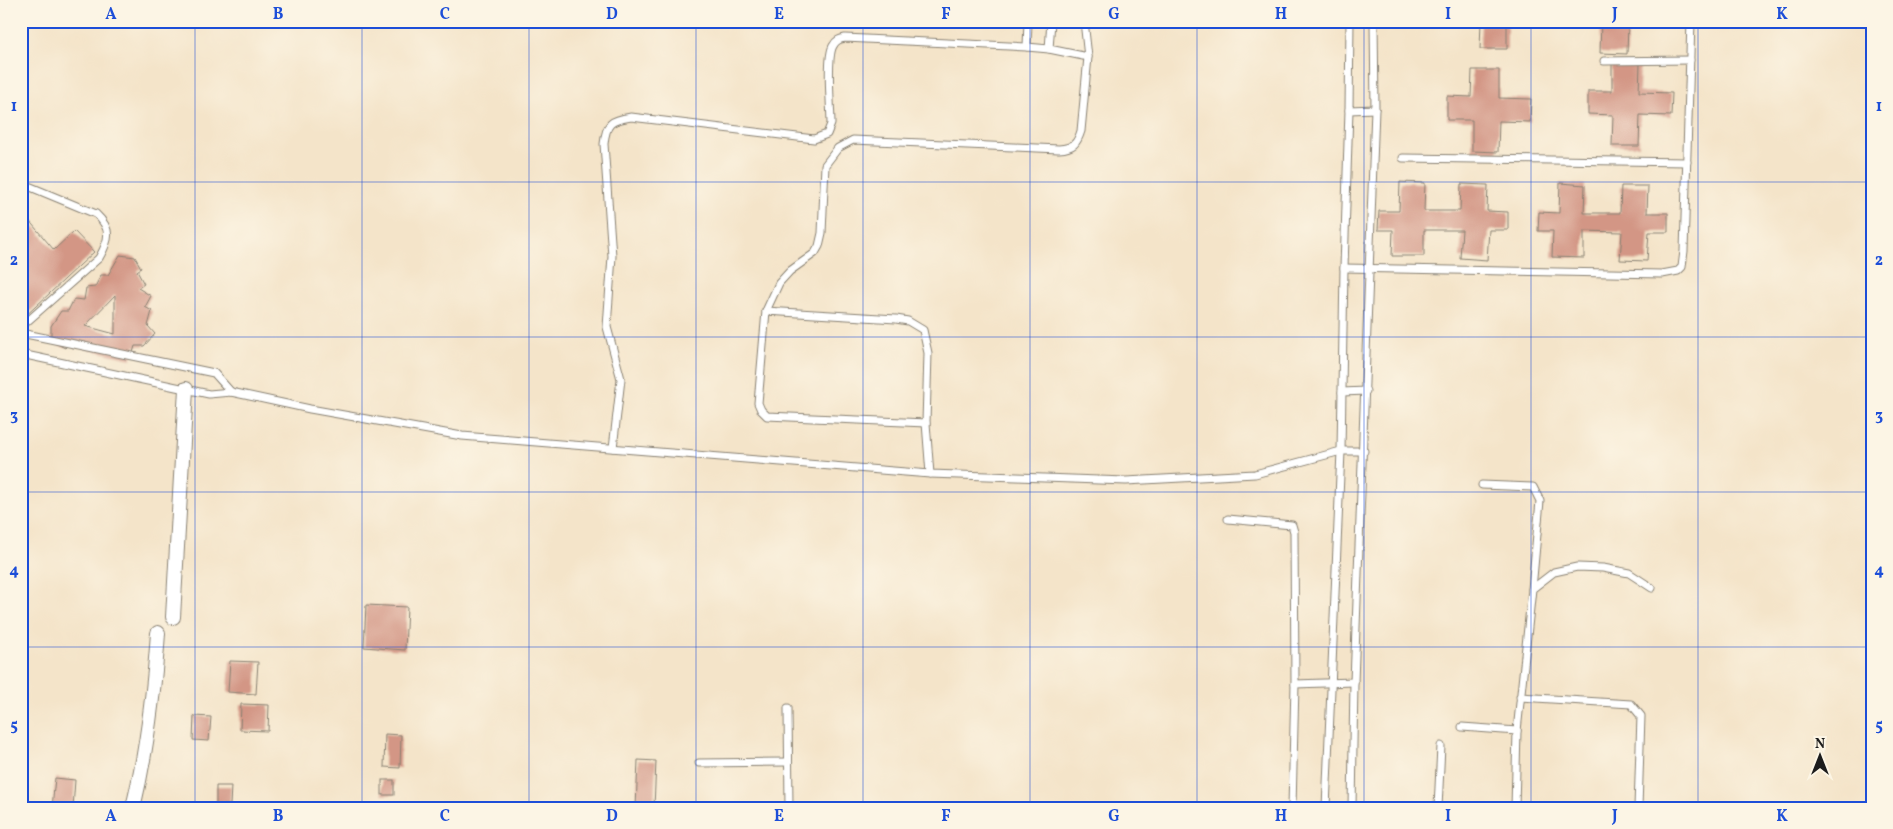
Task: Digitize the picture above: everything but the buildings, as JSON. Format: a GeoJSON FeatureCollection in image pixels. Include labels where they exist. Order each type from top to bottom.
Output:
{"type":"FeatureCollection","features":[{"type":"Feature","properties":{"kind":"street"},"geometry":{"type":"LineString","coordinates":[[173,617],[186,389]]}},
{"type":"Feature","properties":{"kind":"street"},"geometry":{"type":"LineString","coordinates":[[133,808],[140,781],[153,704],[158,633]]}},
{"type":"Feature","properties":{"kind":"lane"},"geometry":{"type":"LineString","coordinates":[[1027,47],[1028,21]]}},
{"type":"Feature","properties":{"kind":"lane"},"geometry":{"type":"LineString","coordinates":[[1048,49],[1051,21]]}},
{"type":"Feature","properties":{"kind":"lane"},"geometry":{"type":"LineString","coordinates":[[926,422],[768,416],[761,410],[758,403],[766,311],[784,277],[790,270],[814,253],[819,246],[822,233],[825,165],[838,148],[853,140],[1067,149],[1073,146],[1078,141],[1082,131],[1088,57],[1084,21]]}},
{"type":"Feature","properties":{"kind":"lane"},"geometry":{"type":"LineString","coordinates":[[1326,808],[1341,451],[1350,21]]}},
{"type":"Feature","properties":{"kind":"lane"},"geometry":{"type":"LineString","coordinates":[[1352,808],[1354,682],[1364,452],[1374,109],[1374,21]]}},
{"type":"Feature","properties":{"kind":"lane"},"geometry":{"type":"LineString","coordinates":[[1344,268],[1662,274],[1678,272],[1682,266],[1684,251],[1691,21]]}},
{"type":"Feature","properties":{"kind":"lane"},"geometry":{"type":"LineString","coordinates":[[613,448],[621,379],[608,327],[612,256],[604,144],[606,130],[610,123],[632,117],[814,139],[827,134],[831,124],[830,58],[833,45],[838,40],[845,38],[1027,47],[1088,57]]}},
{"type":"Feature","properties":{"kind":"lane"},"geometry":{"type":"LineString","coordinates":[[1604,61],[1690,60]]}},
{"type":"Feature","properties":{"kind":"lane"},"geometry":{"type":"LineString","coordinates":[[1349,110],[1374,109]]}},
{"type":"Feature","properties":{"kind":"lane"},"geometry":{"type":"LineString","coordinates":[[1403,158],[1687,162]]}},
{"type":"Feature","properties":{"kind":"lane"},"geometry":{"type":"LineString","coordinates":[[21,183],[96,214],[104,222],[108,233],[107,244],[99,258],[21,327]]}},
{"type":"Feature","properties":{"kind":"lane"},"geometry":{"type":"LineString","coordinates":[[766,311],[896,319],[908,321],[923,330],[928,353],[926,422],[930,474]]}},
{"type":"Feature","properties":{"kind":"lane"},"geometry":{"type":"LineString","coordinates":[[21,333],[214,372],[231,392]]}},
{"type":"Feature","properties":{"kind":"lane"},"geometry":{"type":"LineString","coordinates":[[21,354],[209,394],[231,392],[310,409],[462,436],[930,474],[1126,481],[1255,474],[1341,451],[1364,452]]}},
{"type":"Feature","properties":{"kind":"lane"},"geometry":{"type":"LineString","coordinates":[[1342,392],[1366,391]]}},
{"type":"Feature","properties":{"kind":"lane"},"geometry":{"type":"LineString","coordinates":[[1482,485],[1533,487],[1540,501],[1517,730],[1515,808]]}},
{"type":"Feature","properties":{"kind":"lane"},"geometry":{"type":"LineString","coordinates":[[1228,519],[1292,525],[1294,532],[1295,684],[1292,808]]}},
{"type":"Feature","properties":{"kind":"lane"},"geometry":{"type":"LineString","coordinates":[[1532,589],[1554,572],[1577,567],[1603,568],[1629,573],[1652,588]]}},
{"type":"Feature","properties":{"kind":"lane"},"geometry":{"type":"LineString","coordinates":[[1295,684],[1354,682]]}},
{"type":"Feature","properties":{"kind":"lane"},"geometry":{"type":"LineString","coordinates":[[1520,697],[1631,704],[1641,716],[1638,808]]}},
{"type":"Feature","properties":{"kind":"lane"},"geometry":{"type":"LineString","coordinates":[[788,708],[789,808]]}},
{"type":"Feature","properties":{"kind":"lane"},"geometry":{"type":"LineString","coordinates":[[1462,727],[1517,730]]}},
{"type":"Feature","properties":{"kind":"lane"},"geometry":{"type":"LineString","coordinates":[[1438,808],[1441,746]]}},
{"type":"Feature","properties":{"kind":"lane"},"geometry":{"type":"LineString","coordinates":[[700,763],[788,762]]}}]}
